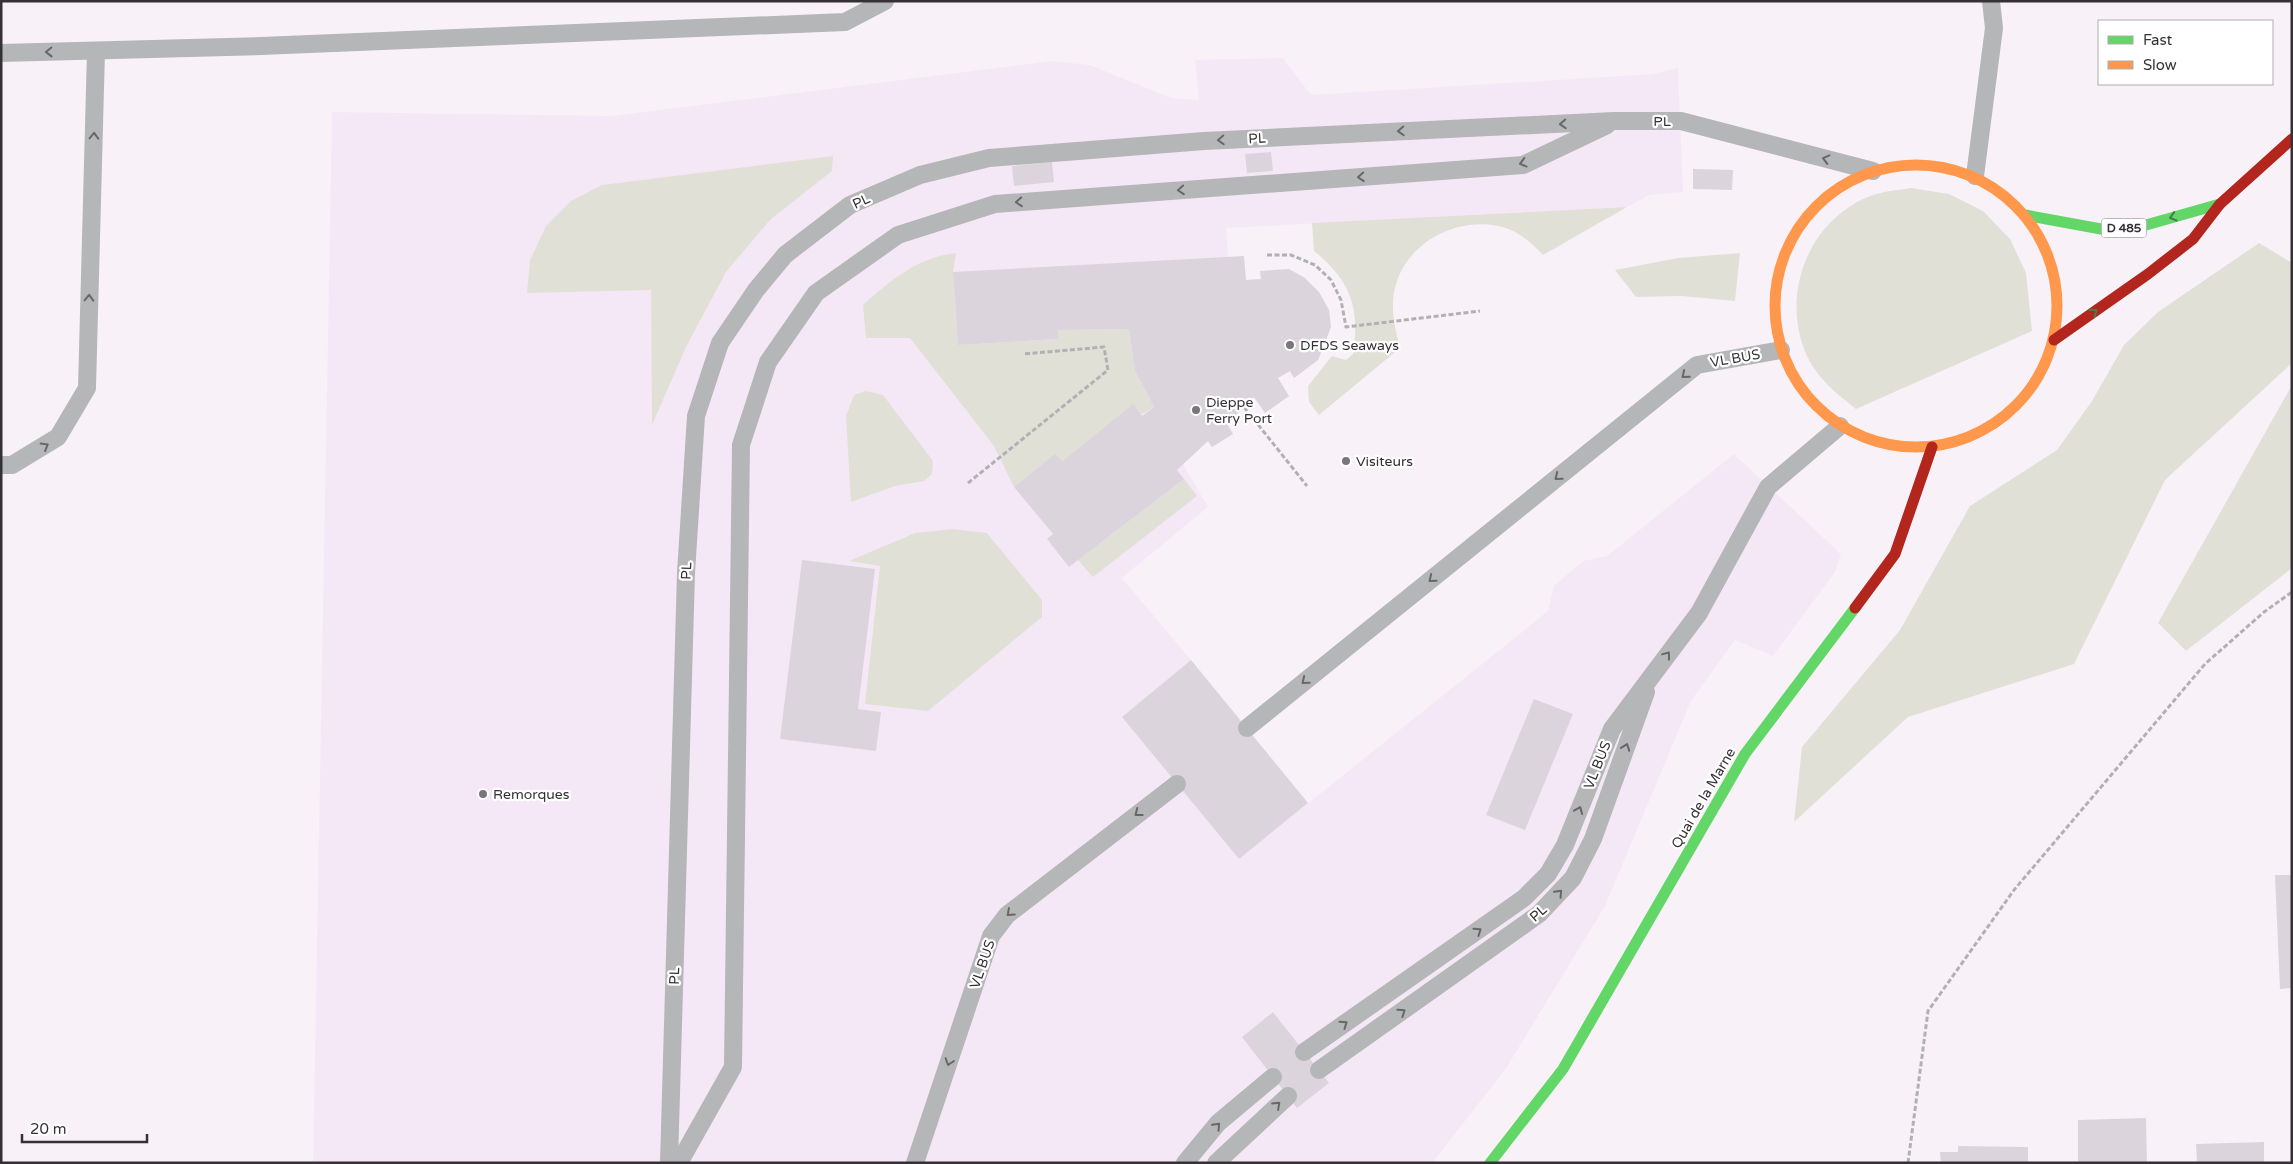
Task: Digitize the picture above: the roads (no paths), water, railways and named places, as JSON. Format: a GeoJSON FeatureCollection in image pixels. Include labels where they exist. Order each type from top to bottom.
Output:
{"type":"FeatureCollection","features":[{"type":"Feature","properties":{"kind":"main road","name":"D 485"},"geometry":{"type":"LineString","coordinates":[[2026,215],[2101,229],[2139,227],[2220,204],[2292,139]]}},
{"type":"Feature","properties":{"kind":"main road"},"geometry":{"type":"LineString","coordinates":[[1906,164],[1942,166],[1975,176],[2002,193],[2026,215],[2044,243],[2054,274],[2058,307],[2054,340],[2037,380],[2010,413],[1974,436],[1932,447],[1884,444],[1840,426],[1815,406],[1795,380],[1781,350],[1774,314],[1777,277],[1790,241],[1811,211],[1839,187],[1873,171],[1906,164]]}},
{"type":"Feature","properties":{"kind":"main road"},"geometry":{"type":"LineString","coordinates":[[2054,340],[2148,274],[2193,239],[2220,204]]}},
{"type":"Feature","properties":{"kind":"main road","name":"Quai de la Marne"},"geometry":{"type":"LineString","coordinates":[[1490,1163],[1563,1069],[1746,754],[1895,554],[1932,447]]}},
{"type":"Feature","properties":{"kind":"lane"},"geometry":{"type":"LineString","coordinates":[[1,53],[845,22],[885,1]]}},
{"type":"Feature","properties":{"kind":"lane"},"geometry":{"type":"LineString","coordinates":[[1975,176],[1994,28],[1991,1]]}},
{"type":"Feature","properties":{"kind":"lane"},"geometry":{"type":"LineString","coordinates":[[1,464],[12,465],[58,438],[87,388],[96,51]]}},
{"type":"Feature","properties":{"kind":"lane"},"geometry":{"type":"LineString","coordinates":[[678,1163],[733,1067],[741,445],[768,362],[816,293],[898,235],[995,204],[1523,165],[1614,121]]}},
{"type":"Feature","properties":{"kind":"lane","name":"PL"},"geometry":{"type":"LineString","coordinates":[[669,1163],[686,573],[696,416],[720,344],[756,290],[786,255],[850,205],[920,175],[989,158],[1204,141],[1614,121],[1681,121],[1873,171]]}},
{"type":"Feature","properties":{"kind":"lane","name":"VL BUS"},"geometry":{"type":"LineString","coordinates":[[1247,728],[1697,365],[1781,350]]}},
{"type":"Feature","properties":{"kind":"lane","name":"VL BUS"},"geometry":{"type":"LineString","coordinates":[[1304,1052],[1524,898],[1548,874],[1565,846],[1612,729],[1699,613],[1768,487],[1840,426]]}},
{"type":"Feature","properties":{"kind":"lane","name":"PL"},"geometry":{"type":"LineString","coordinates":[[1319,1070],[1539,914],[1573,878],[1592,839],[1653,674]]}},
{"type":"Feature","properties":{"kind":"lane","name":"VL BUS"},"geometry":{"type":"LineString","coordinates":[[915,1163],[991,936],[1007,915],[1177,784]]}},
{"type":"Feature","properties":{"kind":"lane"},"geometry":{"type":"LineString","coordinates":[[1185,1163],[1218,1123],[1273,1077]]}},
{"type":"Feature","properties":{"kind":"lane"},"geometry":{"type":"LineString","coordinates":[[1216,1163],[1288,1096]]}},
{"type":"Feature","properties":{"kind":"place","name":"DFDS Seaways"},"geometry":{"type":"Point","coordinates":[1290,345]}},
{"type":"Feature","properties":{"kind":"place","name":"Dieppe Ferry Port"},"geometry":{"type":"Point","coordinates":[1196,410]}},
{"type":"Feature","properties":{"kind":"place","name":"Visiteurs"},"geometry":{"type":"Point","coordinates":[1346,461]}},
{"type":"Feature","properties":{"kind":"place","name":"Remorques"},"geometry":{"type":"Point","coordinates":[483,794]}}]}
